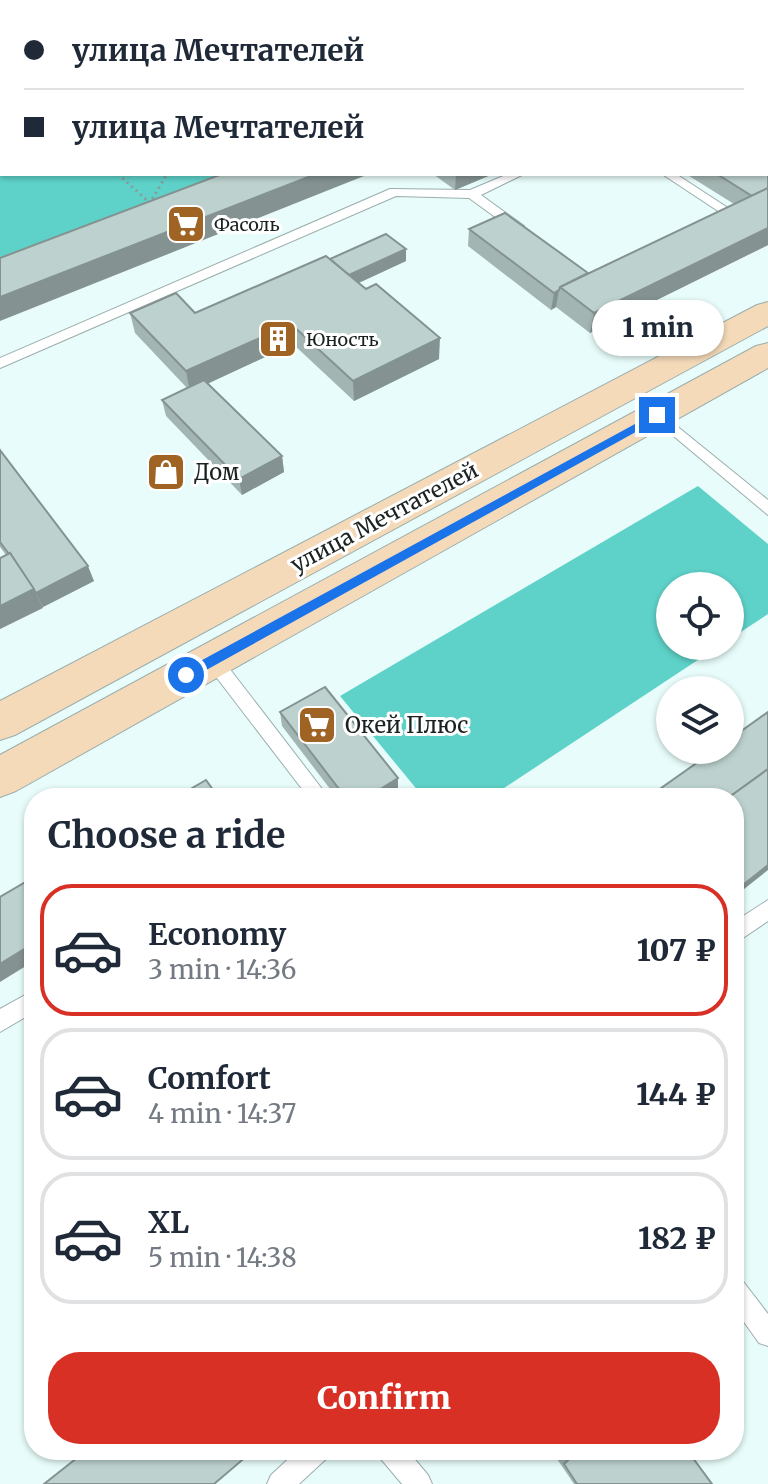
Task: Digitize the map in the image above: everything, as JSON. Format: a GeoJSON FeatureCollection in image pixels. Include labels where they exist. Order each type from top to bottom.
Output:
{"type":"FeatureCollection","features":[{"type":"Feature","properties":{"kind":"street","name":"улица Мечтателей"},"geometry":{"type":"LineString","coordinates":[[0,722],[768,312]]}},
{"type":"Feature","properties":{"kind":"street","name":"улица Мечтателей"},"geometry":{"type":"LineString","coordinates":[[0,777],[768,354]]}},
{"type":"Feature","properties":{"kind":"lane"},"geometry":{"type":"LineString","coordinates":[[0,363],[394,192],[472,194],[513,176]]}},
{"type":"Feature","properties":{"kind":"lane"},"geometry":{"type":"LineString","coordinates":[[671,176],[768,240]]}},
{"type":"Feature","properties":{"kind":"lane"},"geometry":{"type":"LineString","coordinates":[[472,194],[530,237]]}},
{"type":"Feature","properties":{"kind":"lane"},"geometry":{"type":"LineString","coordinates":[[711,219],[725,212]]}},
{"type":"Feature","properties":{"kind":"lane"},"geometry":{"type":"LineString","coordinates":[[657,415],[768,509]]}},
{"type":"Feature","properties":{"kind":"lane"},"geometry":{"type":"LineString","coordinates":[[213,660],[312,788]]}},
{"type":"Feature","properties":{"kind":"lane"},"geometry":{"type":"LineString","coordinates":[[744,927],[768,909]]}},
{"type":"Feature","properties":{"kind":"lane"},"geometry":{"type":"LineString","coordinates":[[0,1021],[24,1006]]}},
{"type":"Feature","properties":{"kind":"lane"},"geometry":{"type":"LineString","coordinates":[[744,1302],[768,1334]]}},
{"type":"Feature","properties":{"kind":"lane"},"geometry":{"type":"LineString","coordinates":[[280,1484],[306,1460]]}},
{"type":"Feature","properties":{"kind":"lane"},"geometry":{"type":"LineString","coordinates":[[399,1460],[419,1484]]}},
{"type":"Feature","properties":{"kind":"path"},"geometry":{"type":"LineString","coordinates":[[120,176],[150,203]]}},
{"type":"Feature","properties":{"kind":"path"},"geometry":{"type":"LineString","coordinates":[[150,203],[166,176]]}},
{"type":"Feature","properties":{"kind":"path"},"geometry":{"type":"LineString","coordinates":[[136,208],[165,197]]}},
{"type":"Feature","properties":{"kind":"shaded area"},"geometry":{"type":"Polygon","coordinates":[[[0,176],[260,176],[0,278],[0,176]]]}},
{"type":"Feature","properties":{"kind":"shaded area"},"geometry":{"type":"Polygon","coordinates":[[[698,486],[768,544],[768,614],[744,630],[744,572],[656,572],[656,660],[698,660],[674,676],[656,676],[656,688],[504,788],[416,788],[340,696],[698,486]]]}},
{"type":"Feature","properties":{"kind":"building"},"geometry":{"type":"Polygon","coordinates":[[[217,176],[311,176],[0,297],[0,258],[217,176]]]}},
{"type":"Feature","properties":{"kind":"building"},"geometry":{"type":"Polygon","coordinates":[[[720,176],[768,176],[768,188],[752,196],[720,176]]]}},
{"type":"Feature","properties":{"kind":"building"},"geometry":{"type":"Polygon","coordinates":[[[768,188],[768,228],[594,313],[560,287],[768,188]]]}},
{"type":"Feature","properties":{"kind":"building"},"geometry":{"type":"Polygon","coordinates":[[[505,213],[588,273],[554,293],[469,229],[505,213]]]}},
{"type":"Feature","properties":{"kind":"building"},"geometry":{"type":"Polygon","coordinates":[[[386,234],[406,249],[349,275],[330,259],[386,234]]]}},
{"type":"Feature","properties":{"kind":"building","name":"Юность"},"geometry":{"type":"Polygon","coordinates":[[[326,256],[366,289],[376,284],[440,338],[353,381],[291,324],[186,371],[130,313],[176,293],[195,313],[326,256]]]}},
{"type":"Feature","properties":{"kind":"building"},"geometry":{"type":"Polygon","coordinates":[[[204,380],[282,456],[239,479],[162,400],[204,380]]]}},
{"type":"Feature","properties":{"kind":"building"},"geometry":{"type":"Polygon","coordinates":[[[0,450],[88,566],[36,593],[0,542],[0,450]]]}},
{"type":"Feature","properties":{"kind":"building"},"geometry":{"type":"Polygon","coordinates":[[[10,553],[34,589],[0,606],[0,558],[10,553]]]}},
{"type":"Feature","properties":{"kind":"building"},"geometry":{"type":"Polygon","coordinates":[[[325,687],[398,778],[382,788],[338,788],[280,712],[325,687]]]}},
{"type":"Feature","properties":{"kind":"building"},"geometry":{"type":"Polygon","coordinates":[[[768,712],[768,769],[742,788],[661,788],[695,764],[744,764],[744,729],[768,712]]]}},
{"type":"Feature","properties":{"kind":"building"},"geometry":{"type":"Polygon","coordinates":[[[768,769],[768,865],[744,884],[744,788],[768,769]]]}},
{"type":"Feature","properties":{"kind":"building"},"geometry":{"type":"Polygon","coordinates":[[[206,780],[212,788],[192,788],[206,780]]]}},
{"type":"Feature","properties":{"kind":"building"},"geometry":{"type":"Polygon","coordinates":[[[24,883],[24,949],[0,964],[0,897],[24,883]]]}},
{"type":"Feature","properties":{"kind":"building"},"geometry":{"type":"Polygon","coordinates":[[[74,1460],[242,1460],[214,1484],[44,1484],[74,1460]]]}},
{"type":"Feature","properties":{"kind":"building"},"geometry":{"type":"Polygon","coordinates":[[[568,1460],[694,1460],[712,1484],[577,1484],[564,1464],[568,1460]]]}},
{"type":"Feature","properties":{"kind":"place","name":"Фасоль"},"geometry":{"type":"Point","coordinates":[186,224]}},
{"type":"Feature","properties":{"kind":"place","name":"Юность"},"geometry":{"type":"Point","coordinates":[278,339]}},
{"type":"Feature","properties":{"kind":"place","name":"Дом"},"geometry":{"type":"Point","coordinates":[166,472]}},
{"type":"Feature","properties":{"kind":"place","name":"Окей Плюс"},"geometry":{"type":"Point","coordinates":[317,725]}},
{"type":"Feature","properties":{"kind":"route"},"geometry":{"type":"LineString","coordinates":[[186,675],[657,415]]}}]}
